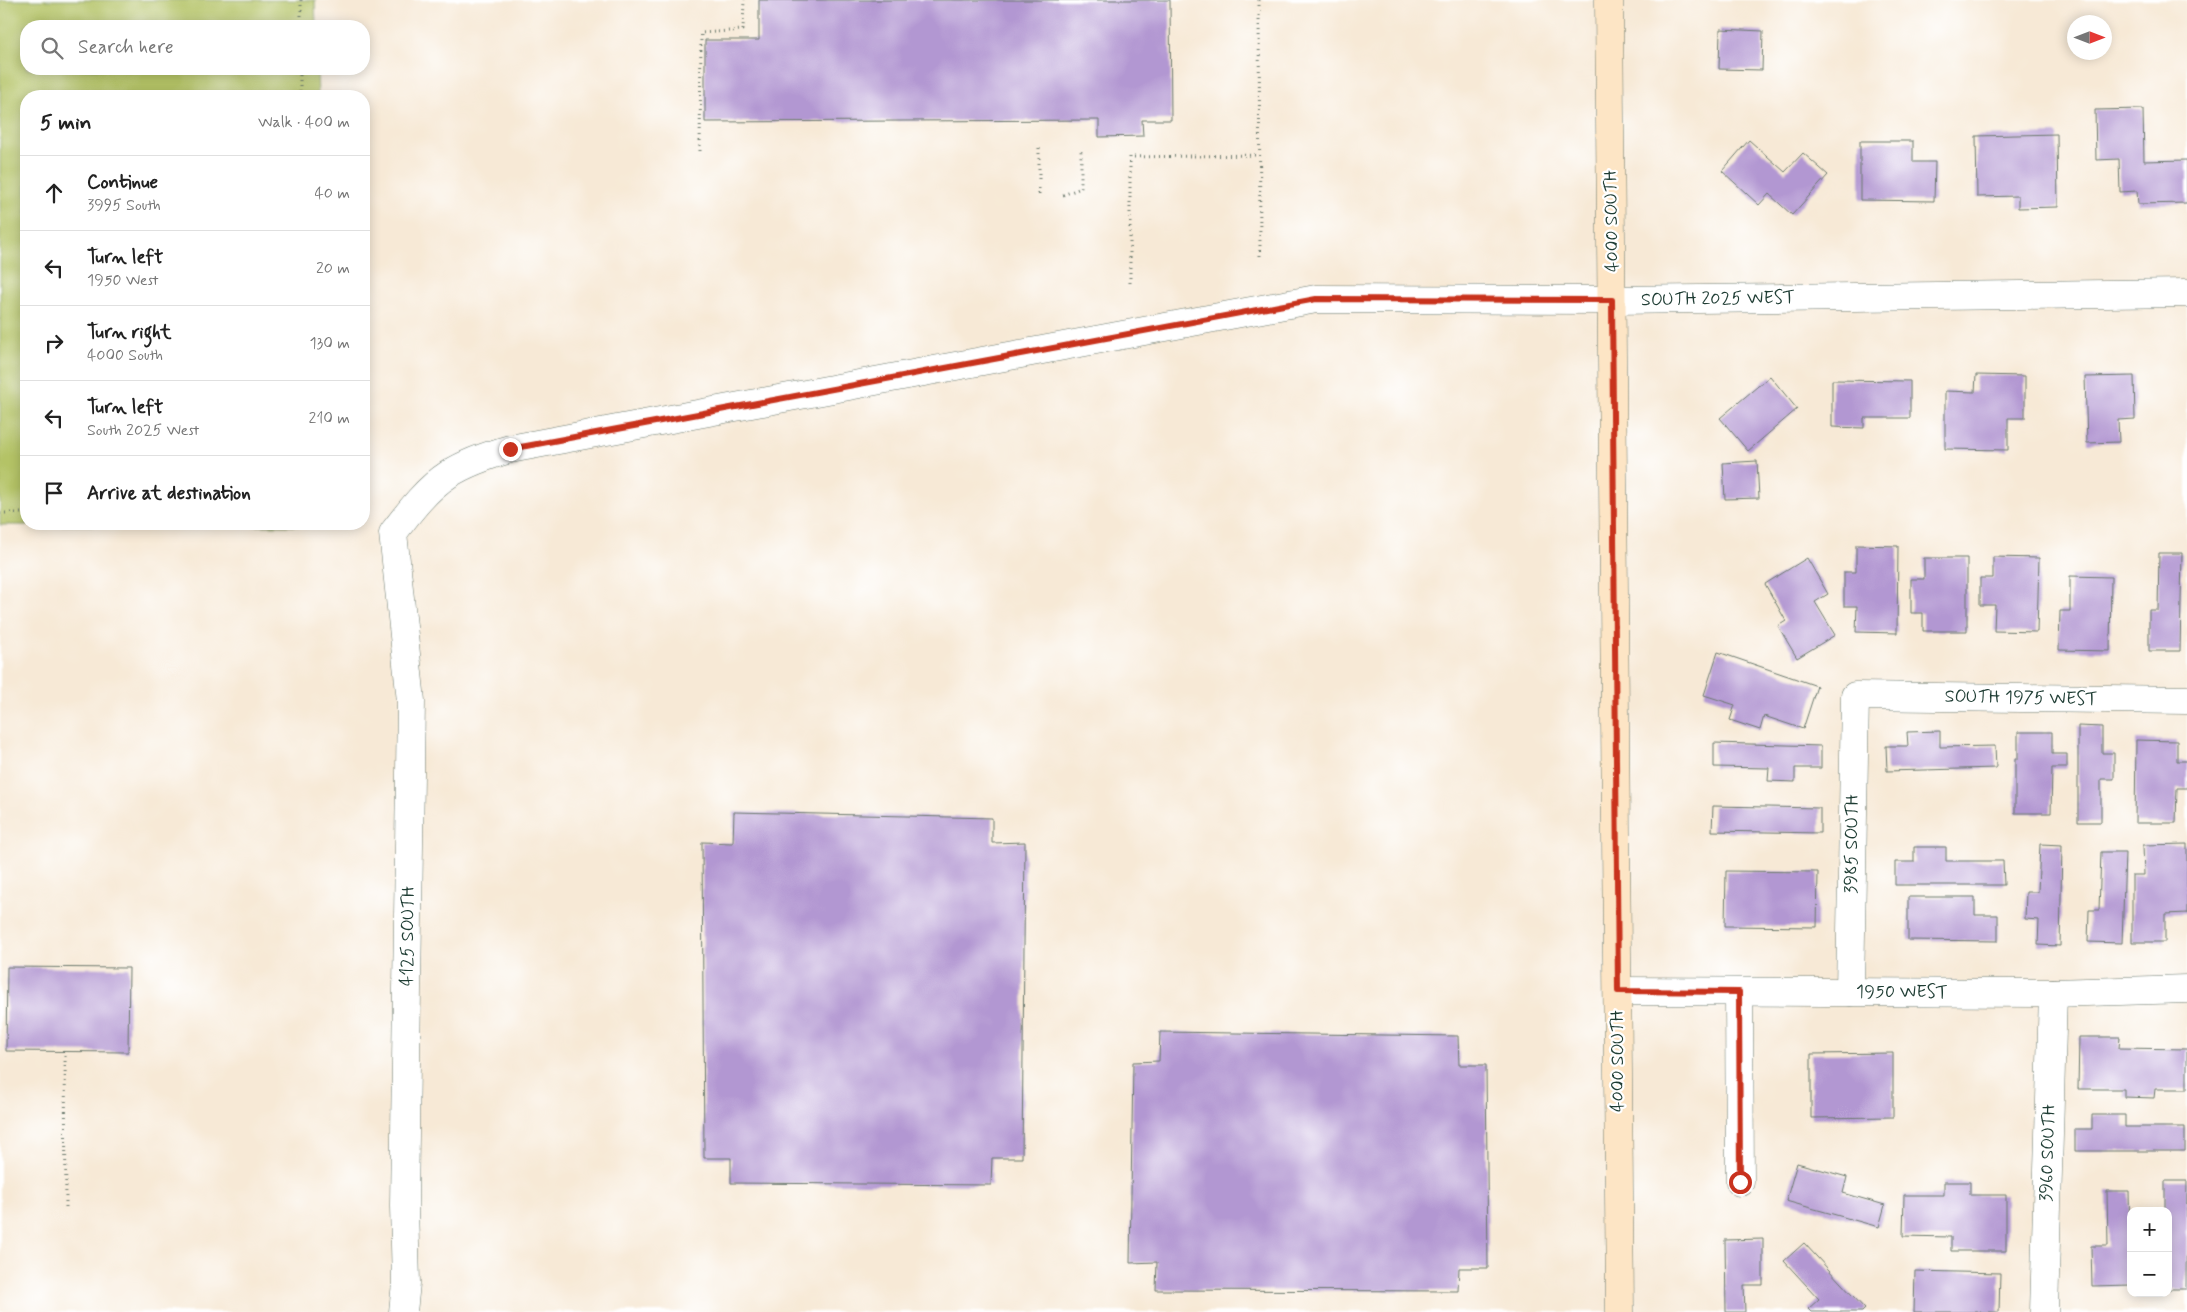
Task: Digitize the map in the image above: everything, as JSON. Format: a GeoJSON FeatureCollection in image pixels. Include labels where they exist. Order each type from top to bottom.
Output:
{"type":"FeatureCollection","features":[{"type":"Feature","properties":{"kind":"street","name":"4000 SOUTH"},"geometry":{"type":"LineString","coordinates":[[1609,0],[1620,1312]]}},
{"type":"Feature","properties":{"kind":"street","name":"SOUTH 2025 WEST"},"geometry":{"type":"LineString","coordinates":[[398,561],[393,533],[416,504],[448,474],[477,459],[510,449],[1316,299],[1612,300],[2187,293]]}},
{"type":"Feature","properties":{"kind":"street","name":"4125 SOUTH"},"geometry":{"type":"LineString","coordinates":[[398,561],[411,701],[404,1206],[406,1283],[403,1312]]}},
{"type":"Feature","properties":{"kind":"street","name":"SOUTH 1975 WEST"},"geometry":{"type":"LineString","coordinates":[[1855,696],[2187,700]]}},
{"type":"Feature","properties":{"kind":"street","name":"3985 SOUTH"},"geometry":{"type":"LineString","coordinates":[[1850,992],[1855,696]]}},
{"type":"Feature","properties":{"kind":"street","name":"1950 WEST"},"geometry":{"type":"LineString","coordinates":[[1618,991],[2053,993],[2187,989]]}},
{"type":"Feature","properties":{"kind":"street"},"geometry":{"type":"LineString","coordinates":[[1739,992],[1740,1182]]}},
{"type":"Feature","properties":{"kind":"street","name":"3960 SOUTH"},"geometry":{"type":"LineString","coordinates":[[2044,1312],[2053,993]]}},
{"type":"Feature","properties":{"kind":"path"},"geometry":{"type":"LineString","coordinates":[[301,0],[301,20]]}},
{"type":"Feature","properties":{"kind":"path"},"geometry":{"type":"LineString","coordinates":[[700,151],[701,33],[743,30],[744,0]]}},
{"type":"Feature","properties":{"kind":"path"},"geometry":{"type":"LineString","coordinates":[[1259,0],[1260,258]]}},
{"type":"Feature","properties":{"kind":"path"},"geometry":{"type":"LineString","coordinates":[[300,75],[300,90]]}},
{"type":"Feature","properties":{"kind":"path"},"geometry":{"type":"LineString","coordinates":[[1039,148],[1039,196]]}},
{"type":"Feature","properties":{"kind":"path"},"geometry":{"type":"LineString","coordinates":[[1063,195],[1081,188],[1081,148]]}},
{"type":"Feature","properties":{"kind":"path"},"geometry":{"type":"LineString","coordinates":[[1130,283],[1130,157],[1259,154]]}},
{"type":"Feature","properties":{"kind":"path"},"geometry":{"type":"LineString","coordinates":[[0,513],[20,513]]}},
{"type":"Feature","properties":{"kind":"path"},"geometry":{"type":"LineString","coordinates":[[65,1051],[66,1207]]}},
{"type":"Feature","properties":{"kind":"green space"},"geometry":{"type":"Polygon","coordinates":[[[0,0],[315,0],[316,20],[20,20],[20,75],[317,75],[318,90],[20,90],[20,525],[0,525],[0,0]]]}},
{"type":"Feature","properties":{"kind":"building"},"geometry":{"type":"Polygon","coordinates":[[[759,0],[1170,0],[1171,120],[1142,120],[1143,136],[1099,137],[1099,120],[705,122],[705,40],[759,40],[759,0]]]}},
{"type":"Feature","properties":{"kind":"building"},"geometry":{"type":"Polygon","coordinates":[[[1720,29],[1763,31],[1762,70],[1719,69],[1720,29]]]}},
{"type":"Feature","properties":{"kind":"building"},"geometry":{"type":"Polygon","coordinates":[[[2143,109],[2144,161],[2187,160],[2187,203],[2138,204],[2137,191],[2120,192],[2119,159],[2096,160],[2095,110],[2143,109]]]}},
{"type":"Feature","properties":{"kind":"building"},"geometry":{"type":"Polygon","coordinates":[[[2057,134],[2058,207],[2018,208],[2018,196],[1977,197],[1976,136],[2057,134]]]}},
{"type":"Feature","properties":{"kind":"building"},"geometry":{"type":"Polygon","coordinates":[[[1749,140],[1785,172],[1803,153],[1828,175],[1792,215],[1769,194],[1759,205],[1722,171],[1749,140]]]}},
{"type":"Feature","properties":{"kind":"building"},"geometry":{"type":"Polygon","coordinates":[[[1860,141],[1913,141],[1913,162],[1935,162],[1934,201],[1860,200],[1860,141]]]}},
{"type":"Feature","properties":{"kind":"building"},"geometry":{"type":"Polygon","coordinates":[[[1976,375],[2025,376],[2025,418],[2008,418],[2008,450],[1945,449],[1945,391],[1975,392],[1976,375]]]}},
{"type":"Feature","properties":{"kind":"building"},"geometry":{"type":"Polygon","coordinates":[[[1770,376],[1797,409],[1748,451],[1720,418],[1770,376]]]}},
{"type":"Feature","properties":{"kind":"building"},"geometry":{"type":"Polygon","coordinates":[[[2134,376],[2135,419],[2118,420],[2119,442],[2087,443],[2085,377],[2134,376]]]}},
{"type":"Feature","properties":{"kind":"building"},"geometry":{"type":"Polygon","coordinates":[[[1832,380],[1910,381],[1910,418],[1864,418],[1864,428],[1832,427],[1832,380]]]}},
{"type":"Feature","properties":{"kind":"building"},"geometry":{"type":"Polygon","coordinates":[[[1757,461],[1759,498],[1725,499],[1723,463],[1757,461]]]}},
{"type":"Feature","properties":{"kind":"building"},"geometry":{"type":"Polygon","coordinates":[[[1856,545],[1898,546],[1897,633],[1856,632],[1857,606],[1844,606],[1844,572],[1856,572],[1856,545]]]}},
{"type":"Feature","properties":{"kind":"building"},"geometry":{"type":"Polygon","coordinates":[[[2159,553],[2182,553],[2180,651],[2149,651],[2149,610],[2158,610],[2159,553]]]}},
{"type":"Feature","properties":{"kind":"building"},"geometry":{"type":"Polygon","coordinates":[[[1993,557],[2039,558],[2037,632],[1994,631],[1995,605],[1980,605],[1980,578],[1993,578],[1993,557]]]}},
{"type":"Feature","properties":{"kind":"building"},"geometry":{"type":"Polygon","coordinates":[[[1807,558],[1828,594],[1815,602],[1835,635],[1797,658],[1778,626],[1786,621],[1765,584],[1807,558]]]}},
{"type":"Feature","properties":{"kind":"building"},"geometry":{"type":"Polygon","coordinates":[[[1924,558],[1967,558],[1967,631],[1923,631],[1923,613],[1911,613],[1911,579],[1924,579],[1924,558]]]}},
{"type":"Feature","properties":{"kind":"building"},"geometry":{"type":"Polygon","coordinates":[[[2070,576],[2111,577],[2110,651],[2059,650],[2060,611],[2070,611],[2070,576]]]}},
{"type":"Feature","properties":{"kind":"building"},"geometry":{"type":"Polygon","coordinates":[[[1718,652],[1817,686],[1803,729],[1764,716],[1760,730],[1730,720],[1735,705],[1704,695],[1718,652]]]}},
{"type":"Feature","properties":{"kind":"building"},"geometry":{"type":"Polygon","coordinates":[[[2078,726],[2102,727],[2102,753],[2114,753],[2114,779],[2101,779],[2101,822],[2078,822],[2078,726]]]}},
{"type":"Feature","properties":{"kind":"building"},"geometry":{"type":"Polygon","coordinates":[[[1940,731],[1940,747],[1995,746],[1996,768],[1887,771],[1886,746],[1908,746],[1907,732],[1940,731]]]}},
{"type":"Feature","properties":{"kind":"building"},"geometry":{"type":"Polygon","coordinates":[[[2018,732],[2052,732],[2052,754],[2067,754],[2067,768],[2052,768],[2051,813],[2015,813],[2015,759],[2018,759],[2018,732]]]}},
{"type":"Feature","properties":{"kind":"building"},"geometry":{"type":"Polygon","coordinates":[[[2136,740],[2177,741],[2177,761],[2187,761],[2187,788],[2177,788],[2176,823],[2135,823],[2136,740]]]}},
{"type":"Feature","properties":{"kind":"building"},"geometry":{"type":"Polygon","coordinates":[[[1714,743],[1821,746],[1821,768],[1795,768],[1795,782],[1768,781],[1769,768],[1714,767],[1714,743]]]}},
{"type":"Feature","properties":{"kind":"building"},"geometry":{"type":"Polygon","coordinates":[[[1713,806],[1820,808],[1820,833],[1712,831],[1713,806]]]}},
{"type":"Feature","properties":{"kind":"building"},"geometry":{"type":"Polygon","coordinates":[[[734,812],[992,818],[992,843],[1025,842],[1022,1158],[992,1158],[991,1185],[731,1183],[731,1158],[704,1158],[702,842],[733,843],[734,812]]]}},
{"type":"Feature","properties":{"kind":"building"},"geometry":{"type":"Polygon","coordinates":[[[2040,844],[2062,845],[2060,946],[2038,945],[2039,920],[2025,919],[2026,892],[2038,892],[2040,844]]]}},
{"type":"Feature","properties":{"kind":"building"},"geometry":{"type":"Polygon","coordinates":[[[2187,844],[2187,913],[2165,914],[2165,942],[2132,942],[2132,875],[2144,875],[2143,845],[2187,844]]]}},
{"type":"Feature","properties":{"kind":"building"},"geometry":{"type":"Polygon","coordinates":[[[1914,847],[1946,847],[1946,861],[2003,861],[2004,885],[1895,885],[1895,862],[1914,862],[1914,847]]]}},
{"type":"Feature","properties":{"kind":"building"},"geometry":{"type":"Polygon","coordinates":[[[2101,852],[2125,852],[2122,943],[2088,942],[2089,910],[2099,910],[2101,852]]]}},
{"type":"Feature","properties":{"kind":"building"},"geometry":{"type":"Polygon","coordinates":[[[1726,871],[1818,872],[1817,927],[1725,926],[1726,871]]]}},
{"type":"Feature","properties":{"kind":"building"},"geometry":{"type":"Polygon","coordinates":[[[1908,897],[1975,897],[1975,915],[1998,915],[1998,941],[1908,940],[1908,897]]]}},
{"type":"Feature","properties":{"kind":"building"},"geometry":{"type":"Polygon","coordinates":[[[7,967],[129,968],[128,1052],[6,1051],[7,967]]]}},
{"type":"Feature","properties":{"kind":"building"},"geometry":{"type":"Polygon","coordinates":[[[1160,1032],[1458,1036],[1459,1065],[1486,1065],[1488,1268],[1459,1268],[1458,1291],[1156,1290],[1157,1262],[1130,1263],[1133,1062],[1159,1061],[1160,1032]]]}},
{"type":"Feature","properties":{"kind":"building"},"geometry":{"type":"Polygon","coordinates":[[[2079,1037],[2120,1037],[2119,1048],[2187,1049],[2187,1089],[2155,1089],[2154,1098],[2124,1097],[2124,1089],[2078,1089],[2079,1037]]]}},
{"type":"Feature","properties":{"kind":"building"},"geometry":{"type":"Polygon","coordinates":[[[1893,1053],[1893,1117],[1811,1118],[1811,1054],[1893,1053]]]}},
{"type":"Feature","properties":{"kind":"building"},"geometry":{"type":"Polygon","coordinates":[[[2092,1115],[2125,1115],[2125,1127],[2185,1127],[2185,1151],[2075,1151],[2075,1129],[2092,1129],[2092,1115]]]}},
{"type":"Feature","properties":{"kind":"building"},"geometry":{"type":"Polygon","coordinates":[[[1797,1163],[1847,1177],[1843,1193],[1885,1205],[1879,1227],[1786,1201],[1797,1163]]]}},
{"type":"Feature","properties":{"kind":"building"},"geometry":{"type":"Polygon","coordinates":[[[2165,1181],[2187,1181],[2186,1289],[2172,1289],[2172,1207],[2165,1207],[2165,1181]]]}},
{"type":"Feature","properties":{"kind":"building"},"geometry":{"type":"Polygon","coordinates":[[[1944,1182],[1970,1182],[1970,1195],[2006,1195],[2006,1251],[1951,1251],[1951,1237],[1903,1236],[1904,1195],[1944,1195],[1944,1182]]]}},
{"type":"Feature","properties":{"kind":"building"},"geometry":{"type":"Polygon","coordinates":[[[2107,1191],[2129,1191],[2129,1207],[2127,1207],[2127,1285],[2092,1286],[2091,1246],[2108,1246],[2107,1191]]]}},
{"type":"Feature","properties":{"kind":"building"},"geometry":{"type":"Polygon","coordinates":[[[1763,1239],[1763,1285],[1744,1285],[1745,1312],[1726,1312],[1725,1240],[1763,1239]]]}},
{"type":"Feature","properties":{"kind":"building"},"geometry":{"type":"Polygon","coordinates":[[[1804,1243],[1865,1309],[1862,1312],[1811,1312],[1808,1309],[1819,1299],[1784,1261],[1804,1243]]]}},
{"type":"Feature","properties":{"kind":"building"},"geometry":{"type":"Polygon","coordinates":[[[1915,1271],[2000,1273],[1999,1312],[1914,1312],[1915,1271]]]}},
{"type":"Feature","properties":{"kind":"route"},"geometry":{"type":"LineString","coordinates":[[510,449],[1316,299],[1612,300],[1618,991],[1739,992],[1740,1182]]}}]}
